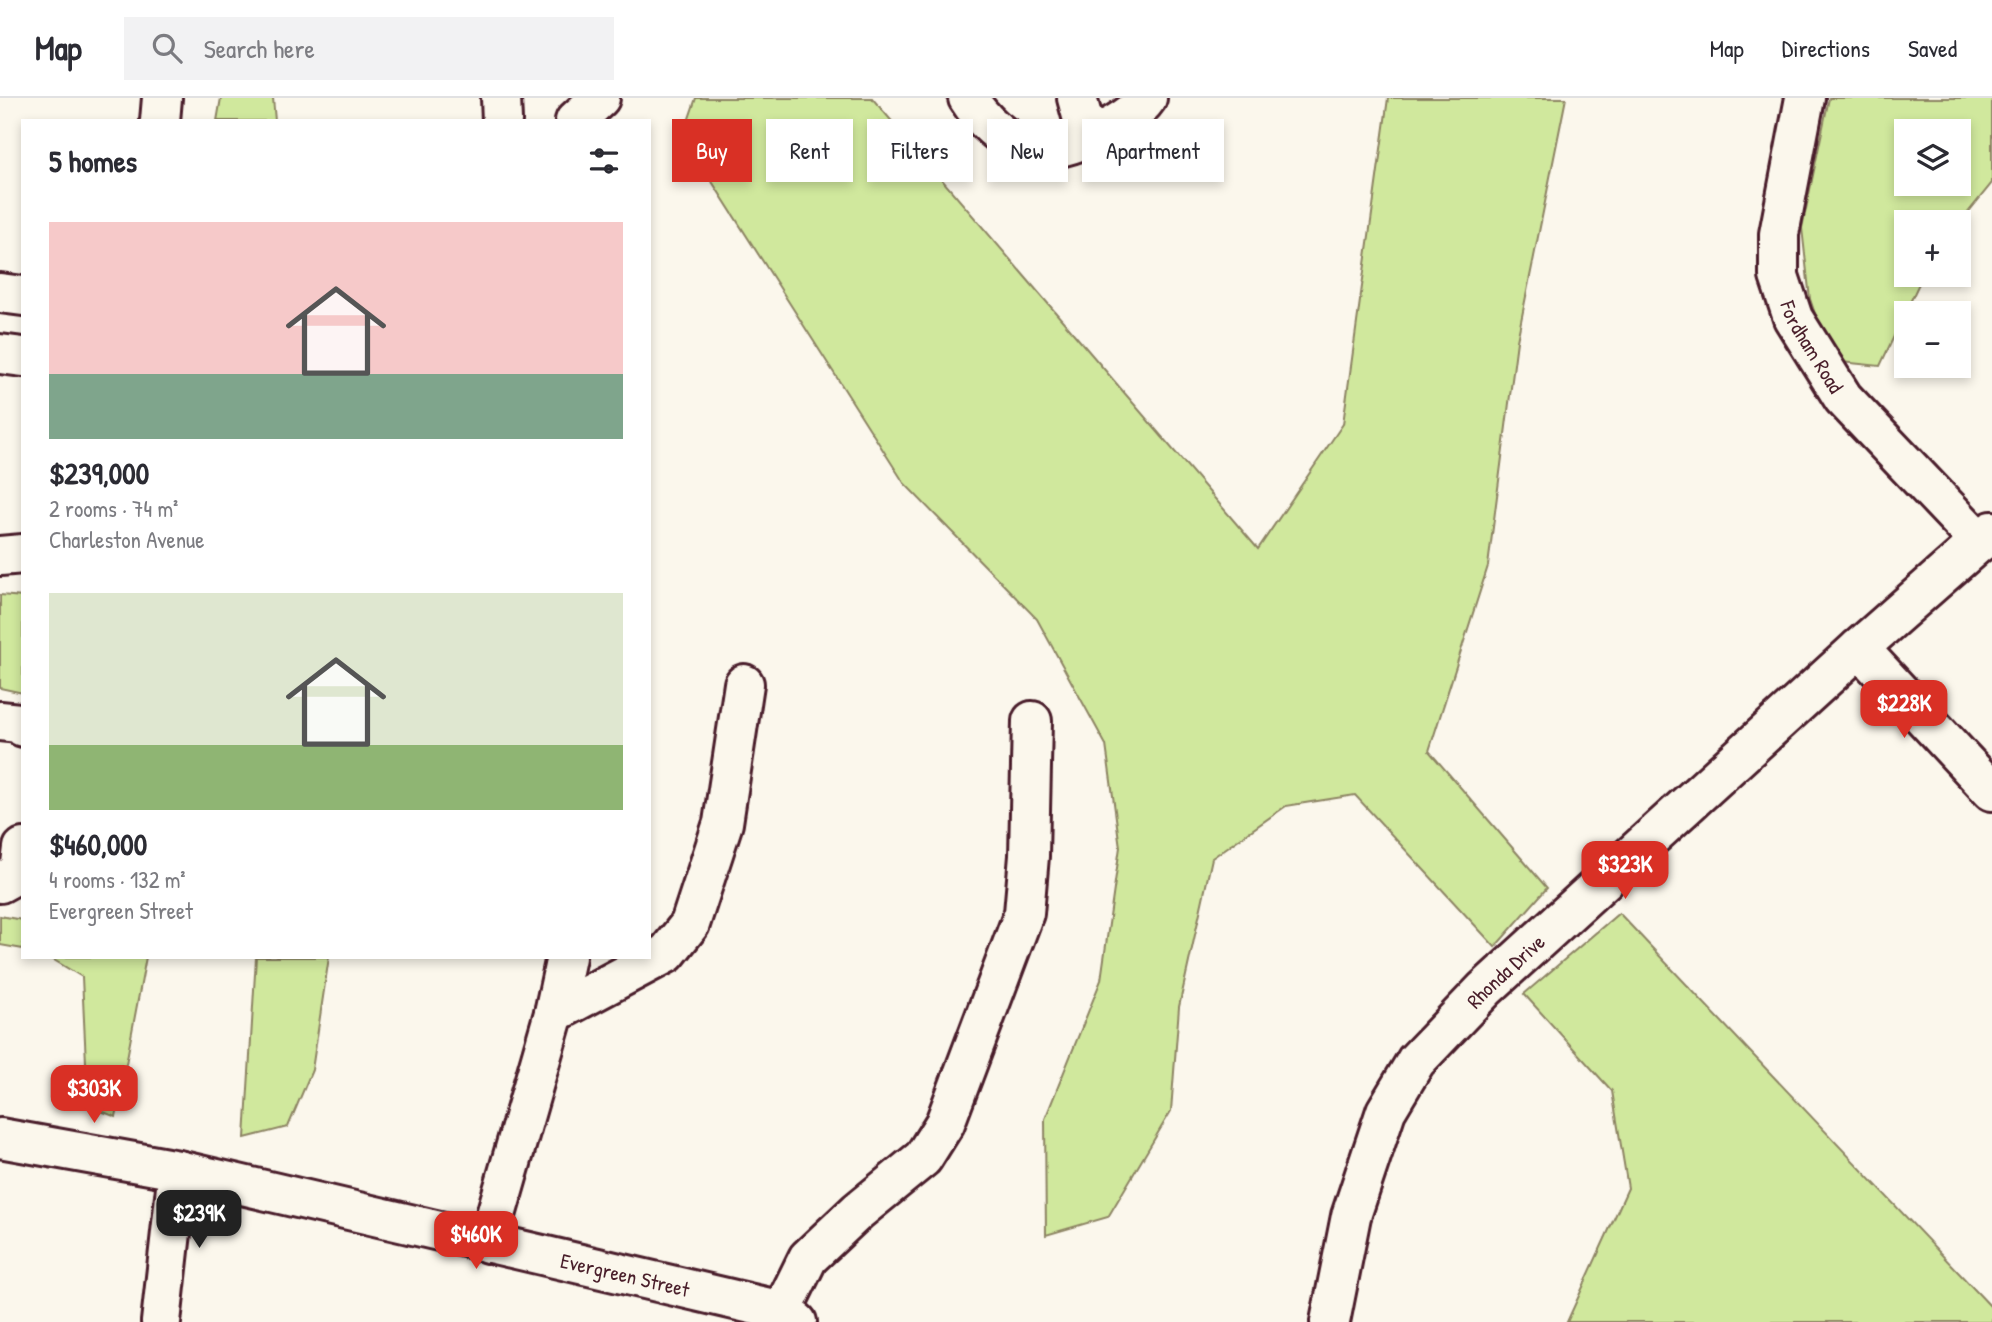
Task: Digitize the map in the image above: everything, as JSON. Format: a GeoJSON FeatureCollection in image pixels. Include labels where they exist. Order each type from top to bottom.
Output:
{"type":"FeatureCollection","features":[{"type":"Feature","properties":{"kind":"street"},"geometry":{"type":"LineString","coordinates":[[160,119],[162,98]]}},
{"type":"Feature","properties":{"kind":"street"},"geometry":{"type":"LineString","coordinates":[[501,98],[502,119]]}},
{"type":"Feature","properties":{"kind":"street"},"geometry":{"type":"LineString","coordinates":[[577,119],[600,98]]}},
{"type":"Feature","properties":{"kind":"street"},"geometry":{"type":"LineString","coordinates":[[968,98],[975,109],[1002,136],[1028,149],[1058,147],[1082,140]]}},
{"type":"Feature","properties":{"kind":"street"},"geometry":{"type":"LineString","coordinates":[[1077,98],[1083,119]]}},
{"type":"Feature","properties":{"kind":"street"},"geometry":{"type":"LineString","coordinates":[[1126,119],[1147,98]]}},
{"type":"Feature","properties":{"kind":"street","name":"Fordham Road"},"geometry":{"type":"LineString","coordinates":[[1805,98],[1779,234],[1779,276],[1793,318],[1843,398],[1986,536]]}},
{"type":"Feature","properties":{"kind":"street"},"geometry":{"type":"LineString","coordinates":[[0,293],[21,296]]}},
{"type":"Feature","properties":{"kind":"street"},"geometry":{"type":"LineString","coordinates":[[0,354],[21,357]]}},
{"type":"Feature","properties":{"kind":"street","name":"Rhonda Drive"},"geometry":{"type":"LineString","coordinates":[[1330,1322],[1351,1216],[1386,1111],[1416,1061],[1485,989],[1859,648],[1986,536]]}},
{"type":"Feature","properties":{"kind":"street"},"geometry":{"type":"LineString","coordinates":[[0,556],[21,554]]}},
{"type":"Feature","properties":{"kind":"street"},"geometry":{"type":"LineString","coordinates":[[1859,648],[1992,791]]}},
{"type":"Feature","properties":{"kind":"street"},"geometry":{"type":"LineString","coordinates":[[554,1013],[667,953],[690,924],[723,823],[744,684]]}},
{"type":"Feature","properties":{"kind":"street"},"geometry":{"type":"LineString","coordinates":[[0,721],[21,725]]}},
{"type":"Feature","properties":{"kind":"street"},"geometry":{"type":"LineString","coordinates":[[790,1317],[808,1258],[858,1211],[923,1158],[945,1122],[1024,913],[1029,856],[1032,721]]}},
{"type":"Feature","properties":{"kind":"street"},"geometry":{"type":"LineString","coordinates":[[0,883],[20,872],[21,864]]}},
{"type":"Feature","properties":{"kind":"street"},"geometry":{"type":"LineString","coordinates":[[488,1243],[554,1013],[566,959]]}},
{"type":"Feature","properties":{"kind":"street","name":"Evergreen Street"},"geometry":{"type":"LineString","coordinates":[[0,1138],[178,1170],[790,1317]]}},
{"type":"Feature","properties":{"kind":"street"},"geometry":{"type":"LineString","coordinates":[[161,1322],[178,1170]]}},
{"type":"Feature","properties":{"kind":"green space"},"geometry":{"type":"Polygon","coordinates":[[[221,98],[273,98],[275,119],[217,119],[221,98]]]}},
{"type":"Feature","properties":{"kind":"green space"},"geometry":{"type":"Polygon","coordinates":[[[696,98],[872,98],[890,119],[867,119],[867,182],[944,182],[1258,549],[1343,424],[1388,98],[1566,98],[1517,341],[1488,566],[1429,751],[1547,888],[1495,947],[1355,795],[1286,806],[1212,858],[1179,1007],[1171,1111],[1108,1217],[1046,1235],[1045,1119],[1101,980],[1120,847],[1106,745],[1037,619],[904,483],[712,182],[752,182],[752,119],[689,119],[696,98]]]}},
{"type":"Feature","properties":{"kind":"green space"},"geometry":{"type":"Polygon","coordinates":[[[1829,98],[1992,98],[1992,183],[1970,210],[1894,210],[1894,287],[1917,287],[1911,301],[1894,301],[1894,336],[1880,366],[1831,361],[1810,299],[1802,228],[1829,98]]]}},
{"type":"Feature","properties":{"kind":"green space"},"geometry":{"type":"Polygon","coordinates":[[[0,595],[21,597],[21,693],[0,688],[0,595]]]}},
{"type":"Feature","properties":{"kind":"green space"},"geometry":{"type":"Polygon","coordinates":[[[1619,913],[1992,1308],[1992,1322],[1567,1322],[1628,1188],[1612,1091],[1524,994],[1619,913]]]}},
{"type":"Feature","properties":{"kind":"green space"},"geometry":{"type":"Polygon","coordinates":[[[0,916],[21,920],[21,949],[0,945],[0,916]]]}},
{"type":"Feature","properties":{"kind":"green space"},"geometry":{"type":"Polygon","coordinates":[[[52,959],[146,959],[116,1117],[88,1106],[82,977],[52,959]]]}},
{"type":"Feature","properties":{"kind":"green space"},"geometry":{"type":"Polygon","coordinates":[[[256,959],[329,959],[312,1070],[288,1127],[245,1138],[256,959]]]}}]}
